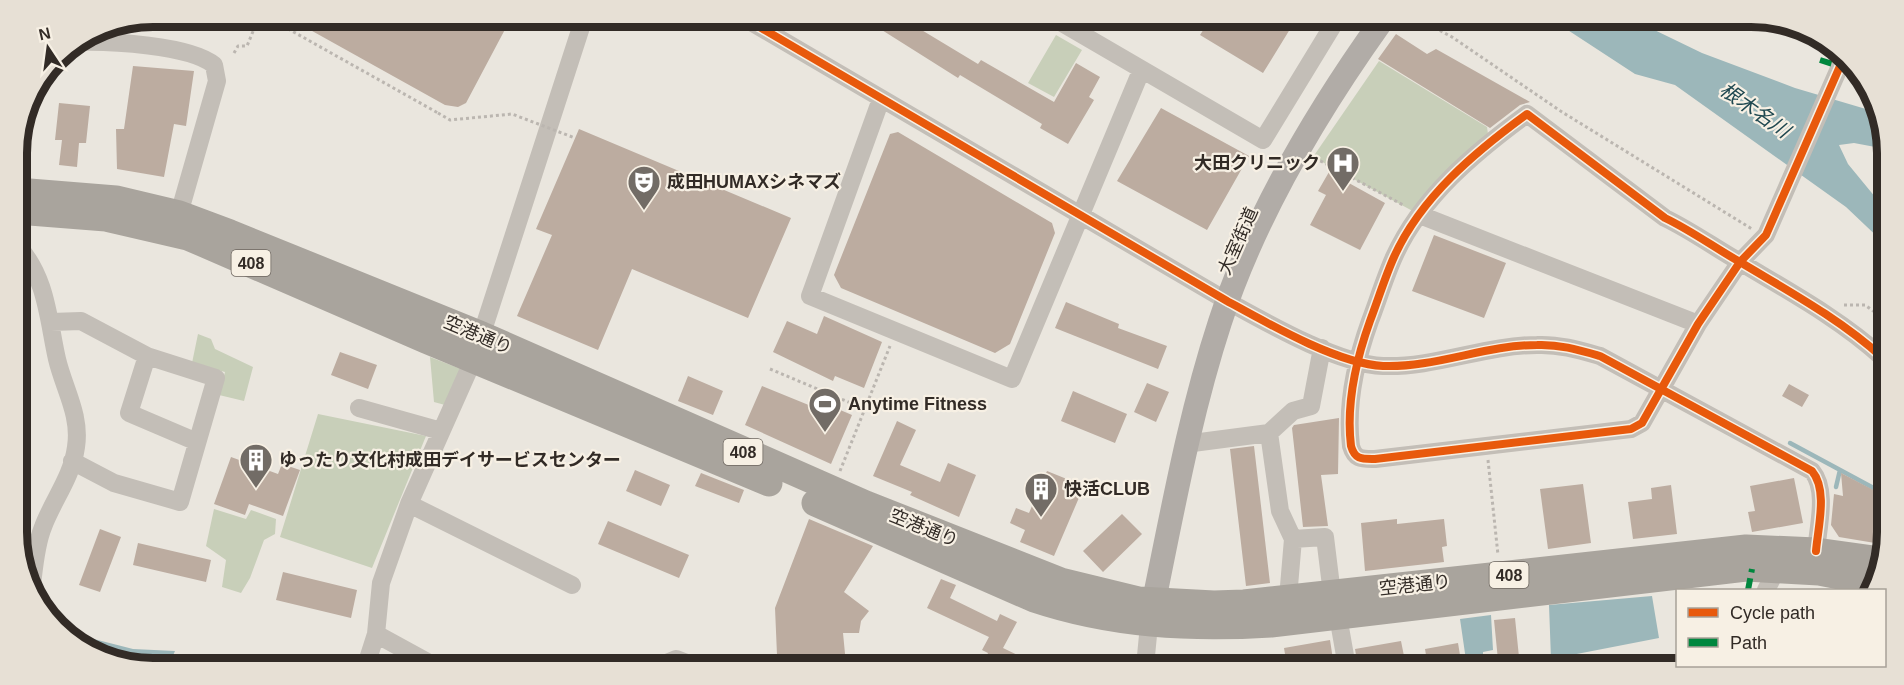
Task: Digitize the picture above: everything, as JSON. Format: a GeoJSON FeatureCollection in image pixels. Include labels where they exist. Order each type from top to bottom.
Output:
{"type":"FeatureCollection","features":[{"type":"Feature","properties":{"kind":"highway","name":"空港通り"},"geometry":{"type":"LineString","coordinates":[[27,192],[116,199],[179,214],[478,347],[813,502],[1034,599],[1065,610],[1152,613],[1225,627],[1335,605],[1708,550],[1746,548],[1816,551],[1874,559]]}},
{"type":"Feature","properties":{"kind":"highway","name":"空港通り"},"geometry":{"type":"LineString","coordinates":[[27,211],[106,218],[188,237],[478,347]]}},
{"type":"Feature","properties":{"kind":"highway","name":"空港通り"},"geometry":{"type":"LineString","coordinates":[[1152,613],[1214,604],[1288,598],[1335,605],[1436,612],[1526,602],[1698,572],[1746,568],[1771,580],[1819,572],[1867,581]]}},
{"type":"Feature","properties":{"kind":"main road","name":"大室街道"},"geometry":{"type":"LineString","coordinates":[[1152,613],[1185,444],[1227,301],[1274,197],[1302,144],[1346,71],[1377,27]]}},
{"type":"Feature","properties":{"kind":"street"},"geometry":{"type":"LineString","coordinates":[[368,658],[376,634],[381,583],[409,504],[478,347],[581,27]]}},
{"type":"Feature","properties":{"kind":"street"},"geometry":{"type":"LineString","coordinates":[[760,27],[1227,301],[1322,348],[1356,361],[1380,366],[1408,366],[1508,347],[1564,346],[1600,356],[1812,471],[1820,480],[1821,492],[1816,551]]}},
{"type":"Feature","properties":{"kind":"street"},"geometry":{"type":"LineString","coordinates":[[1069,27],[1263,140],[1332,27]]}},
{"type":"Feature","properties":{"kind":"street"},"geometry":{"type":"LineString","coordinates":[[92,43],[167,49],[200,57],[214,65],[217,81],[179,214]]}},
{"type":"Feature","properties":{"kind":"street"},"geometry":{"type":"LineString","coordinates":[[1841,65],[1765,235],[1740,262],[1698,324],[1642,423],[1631,429],[1360,460],[1354,454],[1350,435],[1356,361],[1395,255],[1420,215],[1447,182],[1490,141],[1527,114],[1665,218],[1691,230],[1740,262],[1846,327],[1877,353]]}},
{"type":"Feature","properties":{"kind":"street"},"geometry":{"type":"LineString","coordinates":[[881,99],[810,296],[1012,379],[1141,71]]}},
{"type":"Feature","properties":{"kind":"street"},"geometry":{"type":"LineString","coordinates":[[1420,215],[1698,324]]}},
{"type":"Feature","properties":{"kind":"street"},"geometry":{"type":"LineString","coordinates":[[27,256],[46,296],[57,361],[74,404],[76,446],[63,488],[42,528],[34,573]]}},
{"type":"Feature","properties":{"kind":"street"},"geometry":{"type":"LineString","coordinates":[[51,322],[81,321],[147,356],[216,378],[180,502],[114,483],[72,462]]}},
{"type":"Feature","properties":{"kind":"street"},"geometry":{"type":"LineString","coordinates":[[1185,444],[1269,434],[1293,411],[1311,406],[1322,348]]}},
{"type":"Feature","properties":{"kind":"street"},"geometry":{"type":"LineString","coordinates":[[147,356],[129,412],[197,442]]}},
{"type":"Feature","properties":{"kind":"street"},"geometry":{"type":"LineString","coordinates":[[359,408],[441,431]]}},
{"type":"Feature","properties":{"kind":"street"},"geometry":{"type":"LineString","coordinates":[[1269,434],[1280,511],[1293,539],[1288,598]]}},
{"type":"Feature","properties":{"kind":"street"},"geometry":{"type":"LineString","coordinates":[[409,504],[572,585]]}},
{"type":"Feature","properties":{"kind":"street"},"geometry":{"type":"LineString","coordinates":[[1293,539],[1325,537],[1345,658]]}},
{"type":"Feature","properties":{"kind":"street"},"geometry":{"type":"LineString","coordinates":[[1146,658],[1152,613]]}},
{"type":"Feature","properties":{"kind":"street"},"geometry":{"type":"LineString","coordinates":[[376,634],[420,658]]}},
{"type":"Feature","properties":{"kind":"path"},"geometry":{"type":"LineString","coordinates":[[284,27],[450,120],[512,114],[575,138]]}},
{"type":"Feature","properties":{"kind":"path"},"geometry":{"type":"LineString","coordinates":[[1433,27],[1452,37],[1562,112],[1765,235]]}},
{"type":"Feature","properties":{"kind":"path"},"geometry":{"type":"LineString","coordinates":[[234,53],[238,46],[247,46],[254,29]]}},
{"type":"Feature","properties":{"kind":"path"},"geometry":{"type":"LineString","coordinates":[[1311,156],[1420,215]]}},
{"type":"Feature","properties":{"kind":"path"},"geometry":{"type":"LineString","coordinates":[[1834,304],[1853,307],[1859,303],[1877,314]]}},
{"type":"Feature","properties":{"kind":"path"},"geometry":{"type":"LineString","coordinates":[[838,476],[893,339]]}},
{"type":"Feature","properties":{"kind":"path"},"geometry":{"type":"LineString","coordinates":[[770,369],[865,409]]}},
{"type":"Feature","properties":{"kind":"path"},"geometry":{"type":"LineString","coordinates":[[1487,455],[1499,562]]}},
{"type":"Feature","properties":{"kind":"green space"},"geometry":{"type":"Polygon","coordinates":[[[1056,35],[1082,50],[1054,97],[1028,83],[1056,35]]]}},
{"type":"Feature","properties":{"kind":"green space"},"geometry":{"type":"Polygon","coordinates":[[[1379,61],[1487,127],[1489,141],[1420,215],[1313,157],[1379,61]]]}},
{"type":"Feature","properties":{"kind":"green space"},"geometry":{"type":"Polygon","coordinates":[[[198,334],[211,339],[215,349],[253,367],[244,401],[219,395],[225,372],[192,363],[198,334]]]}},
{"type":"Feature","properties":{"kind":"green space"},"geometry":{"type":"Polygon","coordinates":[[[430,357],[461,369],[445,405],[434,402],[430,357]]]}},
{"type":"Feature","properties":{"kind":"green space"},"geometry":{"type":"Polygon","coordinates":[[[318,414],[426,436],[372,568],[280,537],[318,414]]]}},
{"type":"Feature","properties":{"kind":"green space"},"geometry":{"type":"Polygon","coordinates":[[[214,509],[246,519],[251,510],[276,519],[275,534],[264,540],[250,578],[241,593],[222,587],[226,560],[206,546],[214,509]]]}},
{"type":"Feature","properties":{"kind":"water","name":"根木名川"},"geometry":{"type":"Polygon","coordinates":[[[1563,27],[1648,27],[1702,53],[1795,88],[1869,110],[1873,121],[1877,147],[1854,143],[1839,145],[1848,164],[1877,199],[1877,236],[1846,207],[1675,85],[1635,74],[1563,27]]]}},
{"type":"Feature","properties":{"kind":"water"},"geometry":{"type":"Polygon","coordinates":[[[1652,596],[1659,638],[1551,658],[1549,605],[1652,596]]]}},
{"type":"Feature","properties":{"kind":"water"},"geometry":{"type":"Polygon","coordinates":[[[1491,615],[1493,650],[1483,652],[1483,658],[1466,658],[1460,619],[1491,615]]]}},
{"type":"Feature","properties":{"kind":"water"},"geometry":{"type":"Polygon","coordinates":[[[86,638],[133,649],[175,651],[172,658],[137,657],[121,654],[86,638]]]}},
{"type":"Feature","properties":{"kind":"building"},"geometry":{"type":"Polygon","coordinates":[[[305,27],[506,27],[466,103],[458,107],[445,105],[305,27]]]}},
{"type":"Feature","properties":{"kind":"building"},"geometry":{"type":"Polygon","coordinates":[[[877,27],[917,27],[978,64],[981,60],[1054,102],[1076,63],[1100,77],[1089,97],[1094,100],[1068,144],[1040,128],[1042,124],[960,75],[958,78],[877,27]]]}},
{"type":"Feature","properties":{"kind":"building"},"geometry":{"type":"Polygon","coordinates":[[[1205,27],[1291,27],[1263,73],[1200,35],[1205,27]]]}},
{"type":"Feature","properties":{"kind":"building"},"geometry":{"type":"Polygon","coordinates":[[[1396,34],[1427,54],[1436,49],[1530,102],[1520,105],[1490,128],[1378,59],[1396,34]]]}},
{"type":"Feature","properties":{"kind":"building"},"geometry":{"type":"Polygon","coordinates":[[[133,66],[194,71],[186,126],[174,124],[164,177],[117,169],[116,129],[124,129],[133,66]]]}},
{"type":"Feature","properties":{"kind":"building"},"geometry":{"type":"Polygon","coordinates":[[[59,103],[90,106],[86,143],[79,143],[77,167],[59,165],[62,140],[55,140],[59,103]]]}},
{"type":"Feature","properties":{"kind":"building"},"geometry":{"type":"Polygon","coordinates":[[[1161,108],[1249,156],[1207,230],[1117,181],[1161,108]]]}},
{"type":"Feature","properties":{"kind":"building"},"geometry":{"type":"Polygon","coordinates":[[[579,129],[791,218],[748,318],[632,269],[598,350],[517,316],[552,235],[536,229],[579,129]]]}},
{"type":"Feature","properties":{"kind":"building"},"geometry":{"type":"Polygon","coordinates":[[[898,132],[1052,223],[1055,233],[1010,344],[995,353],[841,288],[834,275],[890,134],[898,132]]]}},
{"type":"Feature","properties":{"kind":"building"},"geometry":{"type":"Polygon","coordinates":[[[1329,172],[1385,203],[1360,250],[1310,225],[1326,195],[1318,191],[1329,172]]]}},
{"type":"Feature","properties":{"kind":"building"},"geometry":{"type":"Polygon","coordinates":[[[1434,235],[1506,263],[1484,318],[1412,291],[1434,235]]]}},
{"type":"Feature","properties":{"kind":"building"},"geometry":{"type":"Polygon","coordinates":[[[1066,302],[1119,324],[1118,328],[1167,346],[1158,369],[1055,328],[1066,302]]]}},
{"type":"Feature","properties":{"kind":"building"},"geometry":{"type":"Polygon","coordinates":[[[824,316],[882,342],[864,388],[835,376],[833,381],[773,352],[787,321],[817,334],[824,316]]]}},
{"type":"Feature","properties":{"kind":"building"},"geometry":{"type":"Polygon","coordinates":[[[340,352],[377,365],[368,389],[331,375],[340,352]]]}},
{"type":"Feature","properties":{"kind":"building"},"geometry":{"type":"Polygon","coordinates":[[[688,376],[723,391],[713,415],[678,401],[688,376]]]}},
{"type":"Feature","properties":{"kind":"building"},"geometry":{"type":"Polygon","coordinates":[[[1147,383],[1169,392],[1156,422],[1134,412],[1147,383]]]}},
{"type":"Feature","properties":{"kind":"building"},"geometry":{"type":"Polygon","coordinates":[[[1789,384],[1809,395],[1802,407],[1782,396],[1789,384]]]}},
{"type":"Feature","properties":{"kind":"building"},"geometry":{"type":"Polygon","coordinates":[[[762,386],[816,408],[819,401],[852,415],[831,464],[745,425],[762,386]]]}},
{"type":"Feature","properties":{"kind":"building"},"geometry":{"type":"Polygon","coordinates":[[[1073,391],[1127,414],[1115,443],[1061,421],[1073,391]]]}},
{"type":"Feature","properties":{"kind":"building"},"geometry":{"type":"Polygon","coordinates":[[[1339,418],[1338,474],[1321,475],[1328,526],[1303,527],[1292,428],[1294,425],[1339,418]]]}},
{"type":"Feature","properties":{"kind":"building"},"geometry":{"type":"Polygon","coordinates":[[[897,421],[916,430],[900,465],[940,482],[948,463],[976,475],[959,517],[910,495],[912,492],[873,476],[897,421]]]}},
{"type":"Feature","properties":{"kind":"building"},"geometry":{"type":"Polygon","coordinates":[[[1254,446],[1270,583],[1246,586],[1230,449],[1254,446]]]}},
{"type":"Feature","properties":{"kind":"building","name":"ゆったり文化村成田デイサービスセンター"},"geometry":{"type":"Polygon","coordinates":[[[231,457],[278,474],[282,464],[300,470],[283,516],[249,504],[245,515],[214,504],[231,457]]]}},
{"type":"Feature","properties":{"kind":"building"},"geometry":{"type":"Polygon","coordinates":[[[635,470],[670,485],[661,506],[626,491],[635,470]]]}},
{"type":"Feature","properties":{"kind":"building","name":"快活CLUB"},"geometry":{"type":"Polygon","coordinates":[[[1047,471],[1084,486],[1054,556],[1020,542],[1025,530],[1010,523],[1016,508],[1029,513],[1047,471]]]}},
{"type":"Feature","properties":{"kind":"building"},"geometry":{"type":"Polygon","coordinates":[[[701,473],[744,490],[739,503],[695,486],[701,473]]]}},
{"type":"Feature","properties":{"kind":"building"},"geometry":{"type":"Polygon","coordinates":[[[1841,473],[1877,492],[1876,543],[1839,537],[1831,525],[1834,494],[1843,496],[1841,473]]]}},
{"type":"Feature","properties":{"kind":"building"},"geometry":{"type":"Polygon","coordinates":[[[1794,478],[1803,523],[1752,532],[1748,512],[1755,511],[1750,486],[1794,478]]]}},
{"type":"Feature","properties":{"kind":"building"},"geometry":{"type":"Polygon","coordinates":[[[1583,484],[1591,543],[1548,549],[1540,489],[1583,484]]]}},
{"type":"Feature","properties":{"kind":"building"},"geometry":{"type":"Polygon","coordinates":[[[1671,485],[1677,534],[1633,539],[1628,502],[1652,499],[1651,488],[1671,485]]]}},
{"type":"Feature","properties":{"kind":"building"},"geometry":{"type":"Polygon","coordinates":[[[1122,514],[1142,534],[1103,572],[1083,551],[1122,514]]]}},
{"type":"Feature","properties":{"kind":"building"},"geometry":{"type":"Polygon","coordinates":[[[809,519],[873,546],[844,592],[869,611],[861,621],[859,633],[843,633],[845,658],[776,658],[775,608],[809,519]]]}},
{"type":"Feature","properties":{"kind":"building"},"geometry":{"type":"Polygon","coordinates":[[[1397,519],[1397,524],[1444,519],[1447,546],[1442,547],[1444,562],[1365,571],[1361,523],[1397,519]]]}},
{"type":"Feature","properties":{"kind":"building"},"geometry":{"type":"Polygon","coordinates":[[[608,521],[689,555],[679,578],[598,544],[608,521]]]}},
{"type":"Feature","properties":{"kind":"building"},"geometry":{"type":"Polygon","coordinates":[[[100,529],[121,537],[100,592],[79,585],[100,529]]]}},
{"type":"Feature","properties":{"kind":"building"},"geometry":{"type":"Polygon","coordinates":[[[138,543],[211,560],[206,582],[133,565],[138,543]]]}},
{"type":"Feature","properties":{"kind":"building"},"geometry":{"type":"Polygon","coordinates":[[[283,572],[357,590],[351,618],[276,600],[283,572]]]}},
{"type":"Feature","properties":{"kind":"building"},"geometry":{"type":"Polygon","coordinates":[[[941,579],[956,585],[950,598],[997,621],[1000,614],[1017,622],[1003,648],[1024,658],[986,658],[988,653],[982,650],[989,637],[927,608],[941,579]]]}},
{"type":"Feature","properties":{"kind":"building"},"geometry":{"type":"Polygon","coordinates":[[[1515,618],[1519,657],[1498,658],[1494,620],[1515,618]]]}},
{"type":"Feature","properties":{"kind":"building"},"geometry":{"type":"Polygon","coordinates":[[[1330,640],[1333,658],[1286,658],[1284,648],[1330,640]]]}},
{"type":"Feature","properties":{"kind":"building"},"geometry":{"type":"Polygon","coordinates":[[[1401,641],[1404,658],[1356,658],[1355,649],[1401,641]]]}},
{"type":"Feature","properties":{"kind":"building"},"geometry":{"type":"Polygon","coordinates":[[[1458,643],[1460,658],[1426,658],[1425,649],[1458,643]]]}},
{"type":"Feature","properties":{"kind":"waterway"},"geometry":{"type":"LineString","coordinates":[[1790,443],[1877,490]]}},
{"type":"Feature","properties":{"kind":"waterway"},"geometry":{"type":"LineString","coordinates":[[1836,487],[1840,470]]}},
{"type":"Feature","properties":{"kind":"marked path"},"geometry":{"type":"LineString","coordinates":[[1820,60],[1843,67]]}},
{"type":"Feature","properties":{"kind":"marked path"},"geometry":{"type":"LineString","coordinates":[[1748,589],[1752,569]]}},
{"type":"Feature","properties":{"kind":"cycle path"},"geometry":{"type":"LineString","coordinates":[[760,27],[1227,301],[1282,331],[1324,350],[1365,364],[1383,366],[1422,364],[1498,349],[1537,345],[1561,346],[1600,356],[1812,471],[1817,479],[1821,498],[1816,551]]}},
{"type":"Feature","properties":{"kind":"cycle path"},"geometry":{"type":"LineString","coordinates":[[1740,262],[1766,235],[1841,65]]}},
{"type":"Feature","properties":{"kind":"cycle path"},"geometry":{"type":"LineString","coordinates":[[1527,114],[1665,218],[1740,262],[1698,324],[1642,423],[1631,429],[1375,459],[1360,458],[1351,446],[1351,399],[1360,351],[1388,272],[1405,235],[1434,195],[1451,177],[1527,114]]}},
{"type":"Feature","properties":{"kind":"cycle path"},"geometry":{"type":"LineString","coordinates":[[1740,262],[1814,307],[1877,353]]}},
{"type":"Feature","properties":{"kind":"place","name":"大田クリニック"},"geometry":{"type":"Point","coordinates":[1343,192]}},
{"type":"Feature","properties":{"kind":"place","name":"成田HUMAXシネマズ"},"geometry":{"type":"Point","coordinates":[644,211]}},
{"type":"Feature","properties":{"kind":"place","name":"Anytime Fitness"},"geometry":{"type":"Point","coordinates":[825,433]}},
{"type":"Feature","properties":{"kind":"place","name":"ゆったり文化村成田デイサービスセンター"},"geometry":{"type":"Point","coordinates":[256,489]}},
{"type":"Feature","properties":{"kind":"place","name":"快活CLUB"},"geometry":{"type":"Point","coordinates":[1041,518]}}]}
